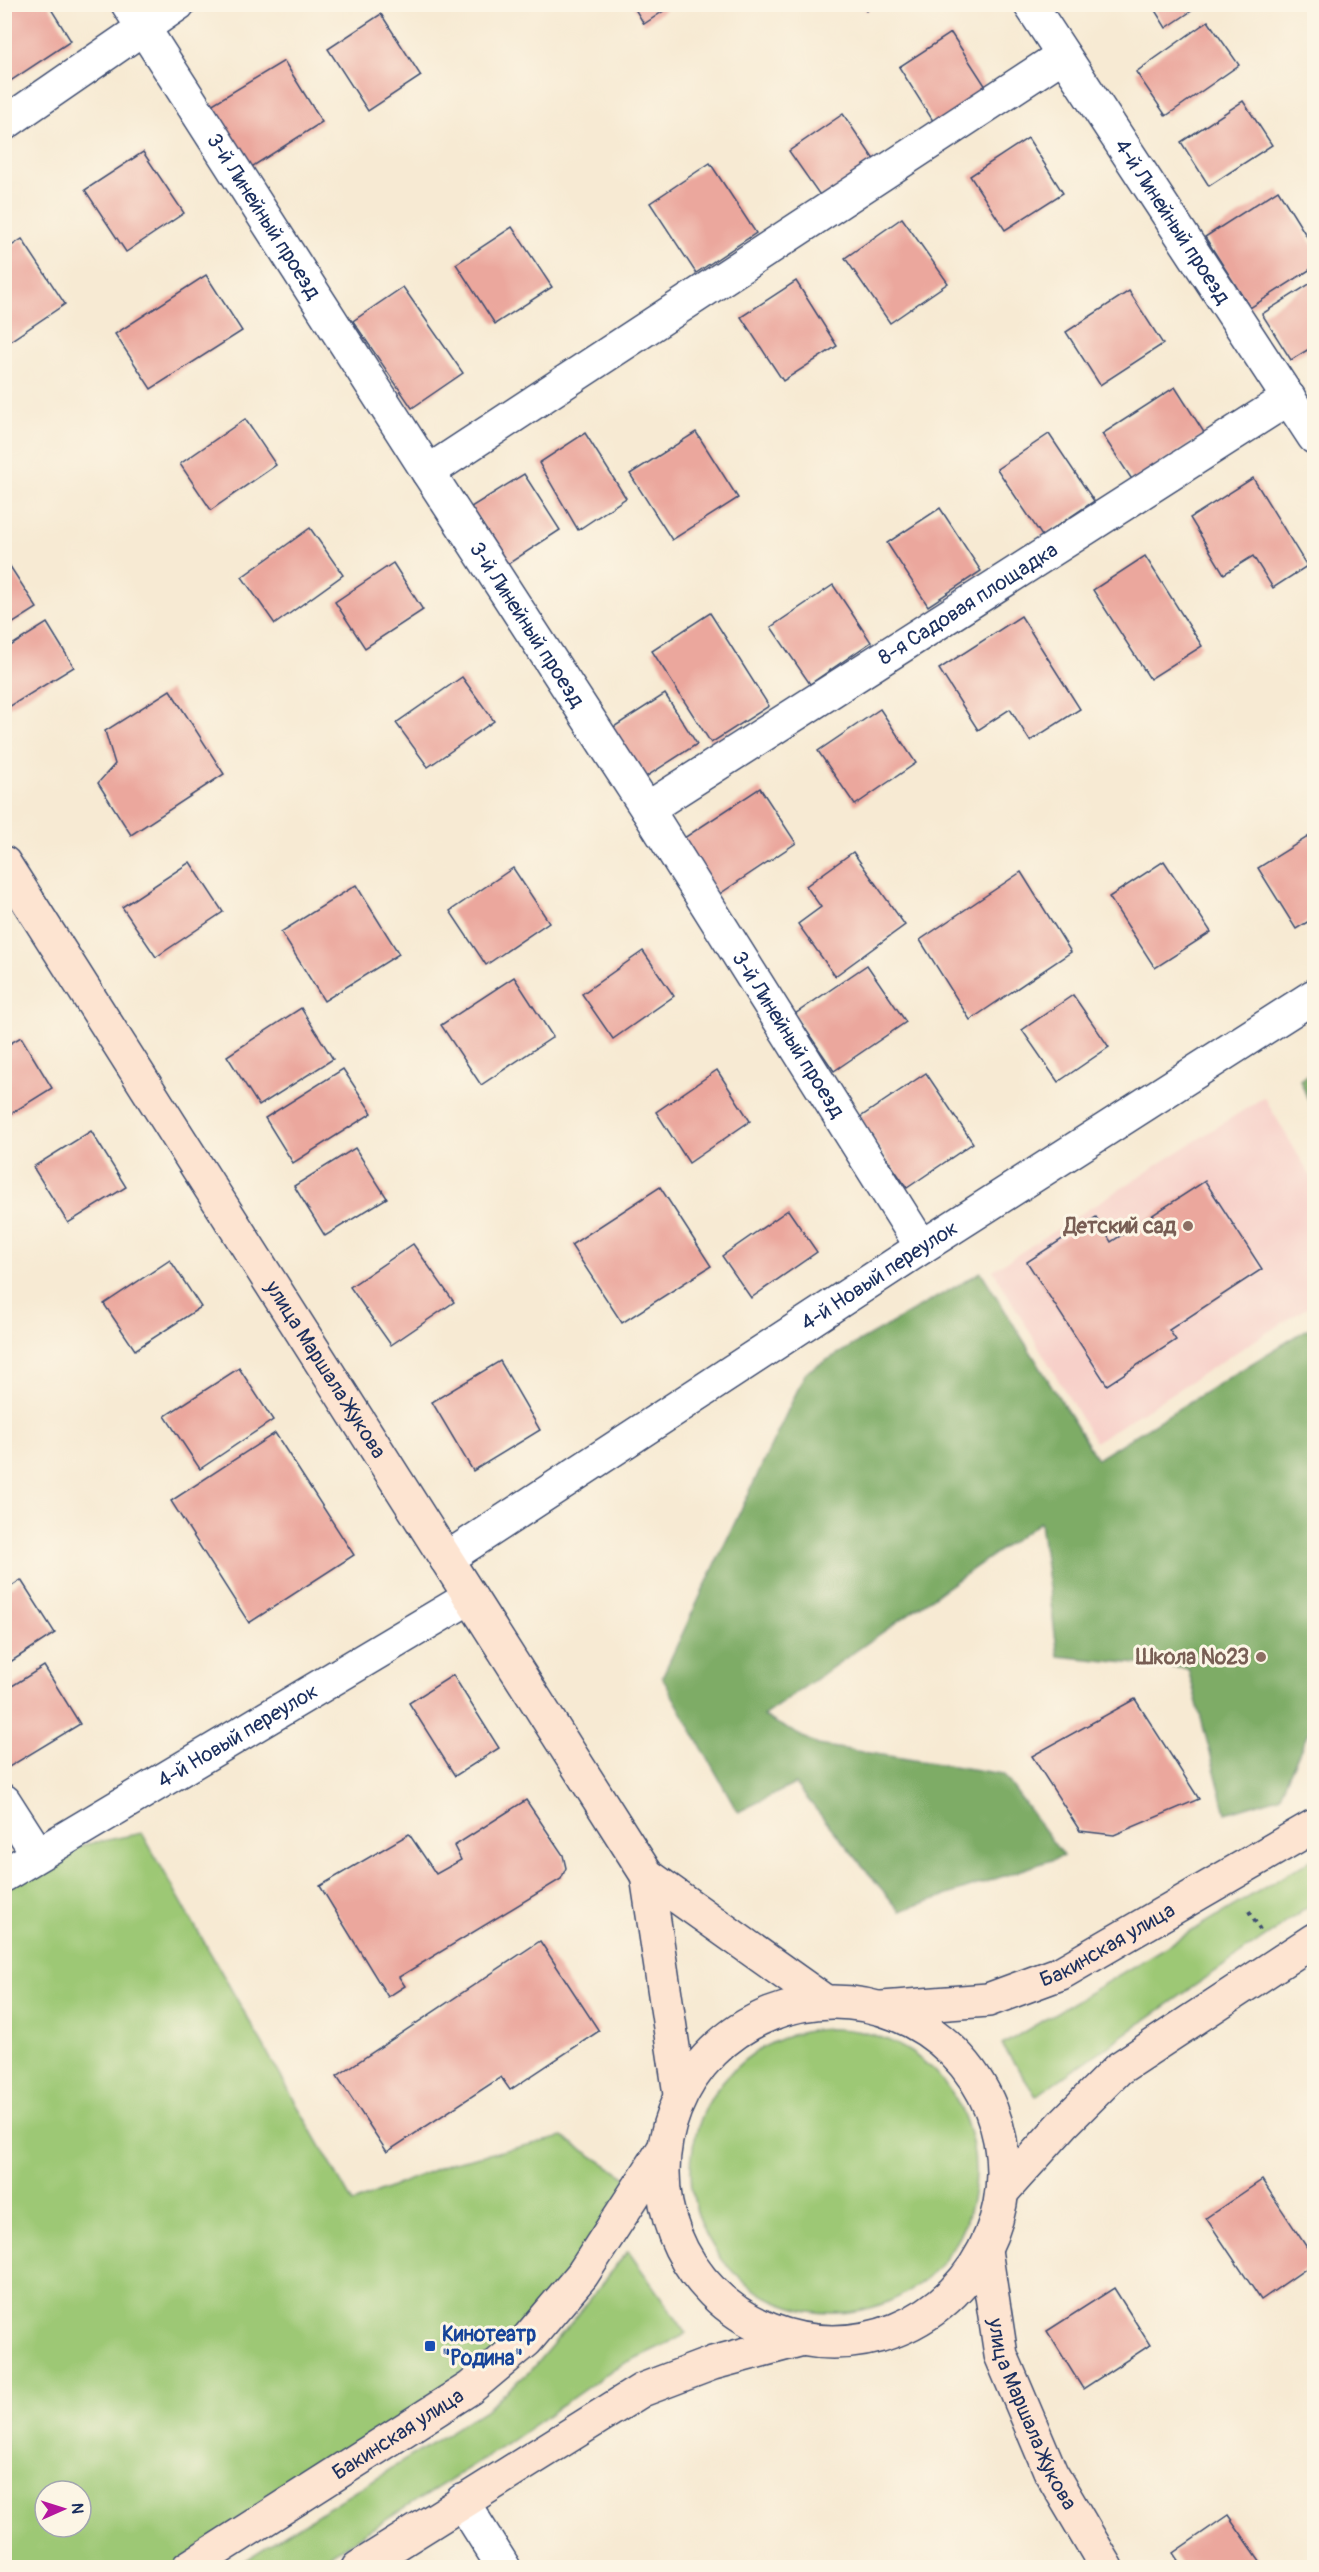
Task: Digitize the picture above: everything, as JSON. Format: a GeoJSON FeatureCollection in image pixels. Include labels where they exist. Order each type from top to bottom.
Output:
{"type":"FeatureCollection","features":[{"type":"Feature","properties":{"kind":"main road","name":"улица Маршала Жукова"},"geometry":{"type":"LineString","coordinates":[[4,863],[647,1875],[824,2001]]}},
{"type":"Feature","properties":{"kind":"main road","name":"Бакинская улица"},"geometry":{"type":"LineString","coordinates":[[882,2008],[988,2000],[1061,1972],[1314,1826]]}},
{"type":"Feature","properties":{"kind":"main road","name":"улица Маршала Жукова"},"geometry":{"type":"LineString","coordinates":[[647,1875],[680,2094]]}},
{"type":"Feature","properties":{"kind":"main road"},"geometry":{"type":"LineString","coordinates":[[1002,2192],[1065,2122],[1118,2069],[1314,1940]]}},
{"type":"Feature","properties":{"kind":"main road"},"geometry":{"type":"LineString","coordinates":[[358,2568],[642,2390],[713,2363],[799,2340],[842,2343],[900,2330],[949,2297],[985,2250],[1002,2192],[999,2133],[976,2079],[935,2035],[882,2008],[824,2001],[766,2014],[717,2046],[680,2094],[663,2150],[666,2210],[689,2265],[730,2309],[799,2340]]}},
{"type":"Feature","properties":{"kind":"main road","name":"Бакинская улица"},"geometry":{"type":"LineString","coordinates":[[188,2568],[470,2388],[526,2341],[582,2275],[663,2150]]}},
{"type":"Feature","properties":{"kind":"main road","name":"улица Маршала Жукова"},"geometry":{"type":"LineString","coordinates":[[985,2250],[1001,2355],[1051,2473],[1107,2568]]}},
{"type":"Feature","properties":{"kind":"street"},"geometry":{"type":"LineString","coordinates":[[4,124],[135,16],[178,4]]}},
{"type":"Feature","properties":{"kind":"street","name":"4-й Линейный проезд"},"geometry":{"type":"LineString","coordinates":[[1030,4],[1314,437]]}},
{"type":"Feature","properties":{"kind":"street","name":"3-й Линейный проезд"},"geometry":{"type":"LineString","coordinates":[[135,16],[647,808],[922,1247]]}},
{"type":"Feature","properties":{"kind":"street"},"geometry":{"type":"LineString","coordinates":[[428,472],[1063,55]]}},
{"type":"Feature","properties":{"kind":"street","name":"8-я Садовая площадка"},"geometry":{"type":"LineString","coordinates":[[647,808],[1289,398]]}},
{"type":"Feature","properties":{"kind":"street","name":"4-й Новый переулок"},"geometry":{"type":"LineString","coordinates":[[446,1558],[922,1247],[1314,996]]}},
{"type":"Feature","properties":{"kind":"street","name":"4-й Новый переулок"},"geometry":{"type":"LineString","coordinates":[[4,1875],[470,1597]]}},
{"type":"Feature","properties":{"kind":"street"},"geometry":{"type":"LineString","coordinates":[[4,1801],[38,1854]]}},
{"type":"Feature","properties":{"kind":"street"},"geometry":{"type":"LineString","coordinates":[[462,2501],[504,2568]]}},
{"type":"Feature","properties":{"kind":"path"},"geometry":{"type":"LineString","coordinates":[[1228,1876],[1280,1963]]}},
{"type":"Feature","properties":{"kind":"shaded area","name":"Детский сад"},"geometry":{"type":"Polygon","coordinates":[[[1264,1097],[1314,1182],[1314,1303],[1095,1442],[993,1270],[1264,1097]]]}},
{"type":"Feature","properties":{"kind":"green space"},"geometry":{"type":"Polygon","coordinates":[[[1314,1070],[1314,1114],[1300,1080],[1314,1070]]]}},
{"type":"Feature","properties":{"kind":"green space"},"geometry":{"type":"Polygon","coordinates":[[[981,1272],[1097,1459],[1314,1325],[1314,1720],[1279,1797],[1226,1813],[1188,1669],[1058,1656],[1040,1522],[763,1716],[818,1745],[1003,1774],[1063,1856],[900,1911],[795,1784],[738,1812],[662,1677],[806,1372],[981,1272]]]}},
{"type":"Feature","properties":{"kind":"green space"},"geometry":{"type":"Polygon","coordinates":[[[142,1833],[353,2203],[450,2163],[563,2137],[639,2186],[526,2341],[188,2567],[5,2568],[5,1875],[38,1854],[142,1833]]]}},
{"type":"Feature","properties":{"kind":"green space"},"geometry":{"type":"Polygon","coordinates":[[[1314,1858],[1314,1903],[1036,2096],[1002,2045],[1314,1858]]]}},
{"type":"Feature","properties":{"kind":"green space"},"geometry":{"type":"Polygon","coordinates":[[[833,2029],[874,2035],[900,2046],[923,2061],[943,2081],[958,2104],[969,2130],[975,2171],[969,2212],[958,2238],[943,2261],[923,2281],[900,2296],[874,2307],[833,2313],[792,2307],[766,2296],[743,2281],[723,2261],[708,2238],[697,2212],[691,2171],[697,2130],[708,2104],[723,2081],[743,2061],[766,2046],[792,2035],[833,2029]]]}},
{"type":"Feature","properties":{"kind":"green space"},"geometry":{"type":"Polygon","coordinates":[[[628,2251],[687,2334],[615,2368],[507,2444],[311,2567],[234,2567],[485,2410],[529,2372],[628,2251]]]}},
{"type":"Feature","properties":{"kind":"building"},"geometry":{"type":"Polygon","coordinates":[[[4,4],[48,4],[71,41],[6,84],[4,4]]]}},
{"type":"Feature","properties":{"kind":"building"},"geometry":{"type":"Polygon","coordinates":[[[632,4],[674,4],[644,24],[632,4]]]}},
{"type":"Feature","properties":{"kind":"building"},"geometry":{"type":"Polygon","coordinates":[[[862,4],[876,4],[866,11],[862,4]]]}},
{"type":"Feature","properties":{"kind":"building"},"geometry":{"type":"Polygon","coordinates":[[[1151,4],[1202,4],[1166,28],[1151,4]]]}},
{"type":"Feature","properties":{"kind":"building"},"geometry":{"type":"Polygon","coordinates":[[[381,14],[421,76],[368,111],[328,49],[381,14]]]}},
{"type":"Feature","properties":{"kind":"building"},"geometry":{"type":"Polygon","coordinates":[[[1208,21],[1239,65],[1166,116],[1136,72],[1208,21]]]}},
{"type":"Feature","properties":{"kind":"building"},"geometry":{"type":"Polygon","coordinates":[[[951,33],[988,90],[935,124],[899,67],[951,33]]]}},
{"type":"Feature","properties":{"kind":"building"},"geometry":{"type":"Polygon","coordinates":[[[284,61],[322,122],[250,168],[211,105],[284,61]]]}},
{"type":"Feature","properties":{"kind":"building"},"geometry":{"type":"Polygon","coordinates":[[[1243,101],[1272,145],[1209,186],[1181,142],[1243,101]]]}},
{"type":"Feature","properties":{"kind":"building"},"geometry":{"type":"Polygon","coordinates":[[[843,114],[877,164],[824,201],[789,151],[843,114]]]}},
{"type":"Feature","properties":{"kind":"building"},"geometry":{"type":"Polygon","coordinates":[[[1028,138],[1063,193],[1005,230],[970,176],[1028,138]]]}},
{"type":"Feature","properties":{"kind":"building"},"geometry":{"type":"Polygon","coordinates":[[[143,152],[184,213],[126,252],[85,190],[143,152]]]}},
{"type":"Feature","properties":{"kind":"building"},"geometry":{"type":"Polygon","coordinates":[[[710,163],[756,233],[696,273],[650,203],[710,163]]]}},
{"type":"Feature","properties":{"kind":"building"},"geometry":{"type":"Polygon","coordinates":[[[1278,190],[1314,248],[1314,267],[1250,308],[1205,237],[1278,190]]]}},
{"type":"Feature","properties":{"kind":"building"},"geometry":{"type":"Polygon","coordinates":[[[902,218],[948,283],[890,323],[845,258],[902,218]]]}},
{"type":"Feature","properties":{"kind":"building"},"geometry":{"type":"Polygon","coordinates":[[[512,227],[552,287],[495,324],[456,264],[512,227]]]}},
{"type":"Feature","properties":{"kind":"building"},"geometry":{"type":"Polygon","coordinates":[[[22,239],[65,304],[4,345],[4,251],[22,239]]]}},
{"type":"Feature","properties":{"kind":"building"},"geometry":{"type":"Polygon","coordinates":[[[206,275],[242,331],[151,389],[115,334],[206,275]]]}},
{"type":"Feature","properties":{"kind":"building"},"geometry":{"type":"Polygon","coordinates":[[[796,281],[837,346],[783,381],[741,317],[796,281]]]}},
{"type":"Feature","properties":{"kind":"building"},"geometry":{"type":"Polygon","coordinates":[[[1314,281],[1314,346],[1291,360],[1262,314],[1314,281]]]}},
{"type":"Feature","properties":{"kind":"building"},"geometry":{"type":"Polygon","coordinates":[[[403,287],[463,373],[412,408],[353,321],[403,287]]]}},
{"type":"Feature","properties":{"kind":"building"},"geometry":{"type":"Polygon","coordinates":[[[1129,291],[1163,344],[1100,385],[1066,332],[1129,291]]]}},
{"type":"Feature","properties":{"kind":"building"},"geometry":{"type":"Polygon","coordinates":[[[1175,387],[1205,434],[1133,481],[1102,434],[1175,387]]]}},
{"type":"Feature","properties":{"kind":"building"},"geometry":{"type":"Polygon","coordinates":[[[245,419],[276,465],[211,510],[180,464],[245,419]]]}},
{"type":"Feature","properties":{"kind":"building"},"geometry":{"type":"Polygon","coordinates":[[[696,432],[738,498],[672,540],[630,474],[696,432]]]}},
{"type":"Feature","properties":{"kind":"building"},"geometry":{"type":"Polygon","coordinates":[[[585,433],[626,498],[578,530],[539,463],[585,433]]]}},
{"type":"Feature","properties":{"kind":"building"},"geometry":{"type":"Polygon","coordinates":[[[1049,434],[1094,501],[1042,536],[997,469],[1049,434]]]}},
{"type":"Feature","properties":{"kind":"building"},"geometry":{"type":"Polygon","coordinates":[[[524,474],[560,530],[508,564],[471,507],[524,474]]]}},
{"type":"Feature","properties":{"kind":"building"},"geometry":{"type":"Polygon","coordinates":[[[1253,478],[1307,566],[1273,588],[1253,556],[1224,574],[1190,518],[1253,478]]]}},
{"type":"Feature","properties":{"kind":"building"},"geometry":{"type":"Polygon","coordinates":[[[940,508],[981,571],[928,606],[887,543],[940,508]]]}},
{"type":"Feature","properties":{"kind":"building"},"geometry":{"type":"Polygon","coordinates":[[[310,528],[343,575],[275,624],[242,577],[310,528]]]}},
{"type":"Feature","properties":{"kind":"building"},"geometry":{"type":"Polygon","coordinates":[[[1145,556],[1202,646],[1150,679],[1093,590],[1145,556]]]}},
{"type":"Feature","properties":{"kind":"building"},"geometry":{"type":"Polygon","coordinates":[[[4,557],[37,608],[4,629],[4,557]]]}},
{"type":"Feature","properties":{"kind":"building"},"geometry":{"type":"Polygon","coordinates":[[[393,563],[423,610],[365,648],[335,602],[393,563]]]}},
{"type":"Feature","properties":{"kind":"building"},"geometry":{"type":"Polygon","coordinates":[[[833,585],[871,642],[810,684],[771,627],[833,585]]]}},
{"type":"Feature","properties":{"kind":"building"},"geometry":{"type":"Polygon","coordinates":[[[710,613],[769,706],[711,743],[652,651],[710,613]]]}},
{"type":"Feature","properties":{"kind":"building"},"geometry":{"type":"Polygon","coordinates":[[[1021,616],[1080,709],[1030,741],[1010,709],[978,730],[939,669],[1021,616]]]}},
{"type":"Feature","properties":{"kind":"building"},"geometry":{"type":"Polygon","coordinates":[[[47,623],[74,667],[4,710],[4,650],[47,623]]]}},
{"type":"Feature","properties":{"kind":"building"},"geometry":{"type":"Polygon","coordinates":[[[462,677],[494,721],[428,767],[396,723],[462,677]]]}},
{"type":"Feature","properties":{"kind":"building"},"geometry":{"type":"Polygon","coordinates":[[[170,690],[224,774],[131,835],[98,783],[115,764],[105,731],[170,690]]]}},
{"type":"Feature","properties":{"kind":"building"},"geometry":{"type":"Polygon","coordinates":[[[665,694],[697,744],[641,780],[609,730],[665,694]]]}},
{"type":"Feature","properties":{"kind":"building"},"geometry":{"type":"Polygon","coordinates":[[[880,709],[916,763],[855,805],[818,751],[880,709]]]}},
{"type":"Feature","properties":{"kind":"building"},"geometry":{"type":"Polygon","coordinates":[[[760,788],[796,843],[718,895],[681,840],[760,788]]]}},
{"type":"Feature","properties":{"kind":"building"},"geometry":{"type":"Polygon","coordinates":[[[1314,833],[1314,918],[1296,929],[1258,868],[1314,833]]]}},
{"type":"Feature","properties":{"kind":"building"},"geometry":{"type":"Polygon","coordinates":[[[853,852],[905,925],[835,976],[798,924],[821,907],[806,886],[853,852]]]}},
{"type":"Feature","properties":{"kind":"building"},"geometry":{"type":"Polygon","coordinates":[[[1164,861],[1211,932],[1155,968],[1109,897],[1164,861]]]}},
{"type":"Feature","properties":{"kind":"building"},"geometry":{"type":"Polygon","coordinates":[[[190,862],[223,912],[156,957],[122,907],[190,862]]]}},
{"type":"Feature","properties":{"kind":"building"},"geometry":{"type":"Polygon","coordinates":[[[513,868],[549,922],[486,965],[450,911],[513,868]]]}},
{"type":"Feature","properties":{"kind":"building"},"geometry":{"type":"Polygon","coordinates":[[[1021,872],[1071,952],[970,1020],[920,940],[1021,872]]]}},
{"type":"Feature","properties":{"kind":"building"},"geometry":{"type":"Polygon","coordinates":[[[356,885],[399,954],[324,1001],[281,932],[356,885]]]}},
{"type":"Feature","properties":{"kind":"building"},"geometry":{"type":"Polygon","coordinates":[[[643,951],[674,996],[613,1039],[582,994],[643,951]]]}},
{"type":"Feature","properties":{"kind":"building"},"geometry":{"type":"Polygon","coordinates":[[[867,965],[906,1022],[834,1071],[795,1014],[867,965]]]}},
{"type":"Feature","properties":{"kind":"building"},"geometry":{"type":"Polygon","coordinates":[[[514,977],[553,1037],[481,1085],[441,1025],[514,977]]]}},
{"type":"Feature","properties":{"kind":"building"},"geometry":{"type":"Polygon","coordinates":[[[1073,995],[1109,1047],[1058,1082],[1022,1030],[1073,995]]]}},
{"type":"Feature","properties":{"kind":"building"},"geometry":{"type":"Polygon","coordinates":[[[301,1008],[333,1059],[259,1106],[227,1056],[301,1008]]]}},
{"type":"Feature","properties":{"kind":"building"},"geometry":{"type":"Polygon","coordinates":[[[21,1037],[52,1088],[4,1118],[4,1047],[21,1037]]]}},
{"type":"Feature","properties":{"kind":"building"},"geometry":{"type":"Polygon","coordinates":[[[343,1069],[372,1113],[293,1163],[265,1118],[343,1069]]]}},
{"type":"Feature","properties":{"kind":"building"},"geometry":{"type":"Polygon","coordinates":[[[717,1070],[750,1121],[689,1163],[656,1112],[717,1070]]]}},
{"type":"Feature","properties":{"kind":"building"},"geometry":{"type":"Polygon","coordinates":[[[926,1073],[973,1143],[907,1188],[859,1118],[926,1073]]]}},
{"type":"Feature","properties":{"kind":"building"},"geometry":{"type":"Polygon","coordinates":[[[91,1131],[126,1187],[68,1223],[33,1167],[91,1131]]]}},
{"type":"Feature","properties":{"kind":"building"},"geometry":{"type":"Polygon","coordinates":[[[355,1148],[387,1198],[325,1236],[294,1186],[355,1148]]]}},
{"type":"Feature","properties":{"kind":"building"},"geometry":{"type":"Polygon","coordinates":[[[1205,1181],[1262,1269],[1169,1330],[1176,1340],[1107,1385],[1027,1262],[1096,1217],[1111,1242],[1205,1181]]]}},
{"type":"Feature","properties":{"kind":"building"},"geometry":{"type":"Polygon","coordinates":[[[660,1187],[711,1266],[622,1323],[571,1245],[660,1187]]]}},
{"type":"Feature","properties":{"kind":"building"},"geometry":{"type":"Polygon","coordinates":[[[788,1210],[817,1252],[751,1298],[722,1256],[788,1210]]]}},
{"type":"Feature","properties":{"kind":"building"},"geometry":{"type":"Polygon","coordinates":[[[413,1244],[454,1302],[391,1345],[350,1287],[413,1244]]]}},
{"type":"Feature","properties":{"kind":"building"},"geometry":{"type":"Polygon","coordinates":[[[170,1260],[201,1307],[135,1350],[104,1304],[170,1260]]]}},
{"type":"Feature","properties":{"kind":"building"},"geometry":{"type":"Polygon","coordinates":[[[500,1361],[540,1430],[473,1471],[432,1402],[500,1361]]]}},
{"type":"Feature","properties":{"kind":"building"},"geometry":{"type":"Polygon","coordinates":[[[239,1368],[273,1420],[200,1469],[165,1416],[239,1368]]]}},
{"type":"Feature","properties":{"kind":"building"},"geometry":{"type":"Polygon","coordinates":[[[275,1433],[354,1555],[249,1623],[171,1501],[275,1433]]]}},
{"type":"Feature","properties":{"kind":"building"},"geometry":{"type":"Polygon","coordinates":[[[21,1580],[55,1633],[4,1666],[4,1591],[21,1580]]]}},
{"type":"Feature","properties":{"kind":"building"},"geometry":{"type":"Polygon","coordinates":[[[44,1666],[80,1724],[4,1770],[4,1691],[44,1666]]]}},
{"type":"Feature","properties":{"kind":"building"},"geometry":{"type":"Polygon","coordinates":[[[453,1675],[499,1748],[455,1776],[409,1703],[453,1675]]]}},
{"type":"Feature","properties":{"kind":"building"},"geometry":{"type":"Polygon","coordinates":[[[1135,1699],[1199,1799],[1114,1835],[1080,1831],[1032,1756],[1135,1699]]]}},
{"type":"Feature","properties":{"kind":"building"},"geometry":{"type":"Polygon","coordinates":[[[526,1800],[563,1855],[566,1868],[561,1879],[399,1977],[405,1986],[388,1997],[320,1886],[409,1834],[436,1874],[461,1860],[454,1846],[526,1800]]]}},
{"type":"Feature","properties":{"kind":"building"},"geometry":{"type":"Polygon","coordinates":[[[540,1941],[599,2031],[510,2090],[501,2077],[387,2152],[337,2076],[540,1941]]]}},
{"type":"Feature","properties":{"kind":"building"},"geometry":{"type":"Polygon","coordinates":[[[1262,2180],[1314,2258],[1314,2263],[1261,2300],[1206,2218],[1262,2180]]]}},
{"type":"Feature","properties":{"kind":"building"},"geometry":{"type":"Polygon","coordinates":[[[1114,2288],[1150,2345],[1083,2389],[1047,2331],[1114,2288]]]}},
{"type":"Feature","properties":{"kind":"building"},"geometry":{"type":"Polygon","coordinates":[[[1228,2515],[1263,2565],[1260,2568],[1183,2568],[1173,2553],[1228,2515]]]}},
{"type":"Feature","properties":{"kind":"place","name":"Детский сад"},"geometry":{"type":"Point","coordinates":[1188,1226]}},
{"type":"Feature","properties":{"kind":"place","name":"Школа №23"},"geometry":{"type":"Point","coordinates":[1261,1657]}},
{"type":"Feature","properties":{"kind":"place","name":"Кинотеатр \"Родина\""},"geometry":{"type":"Point","coordinates":[430,2346]}}]}
